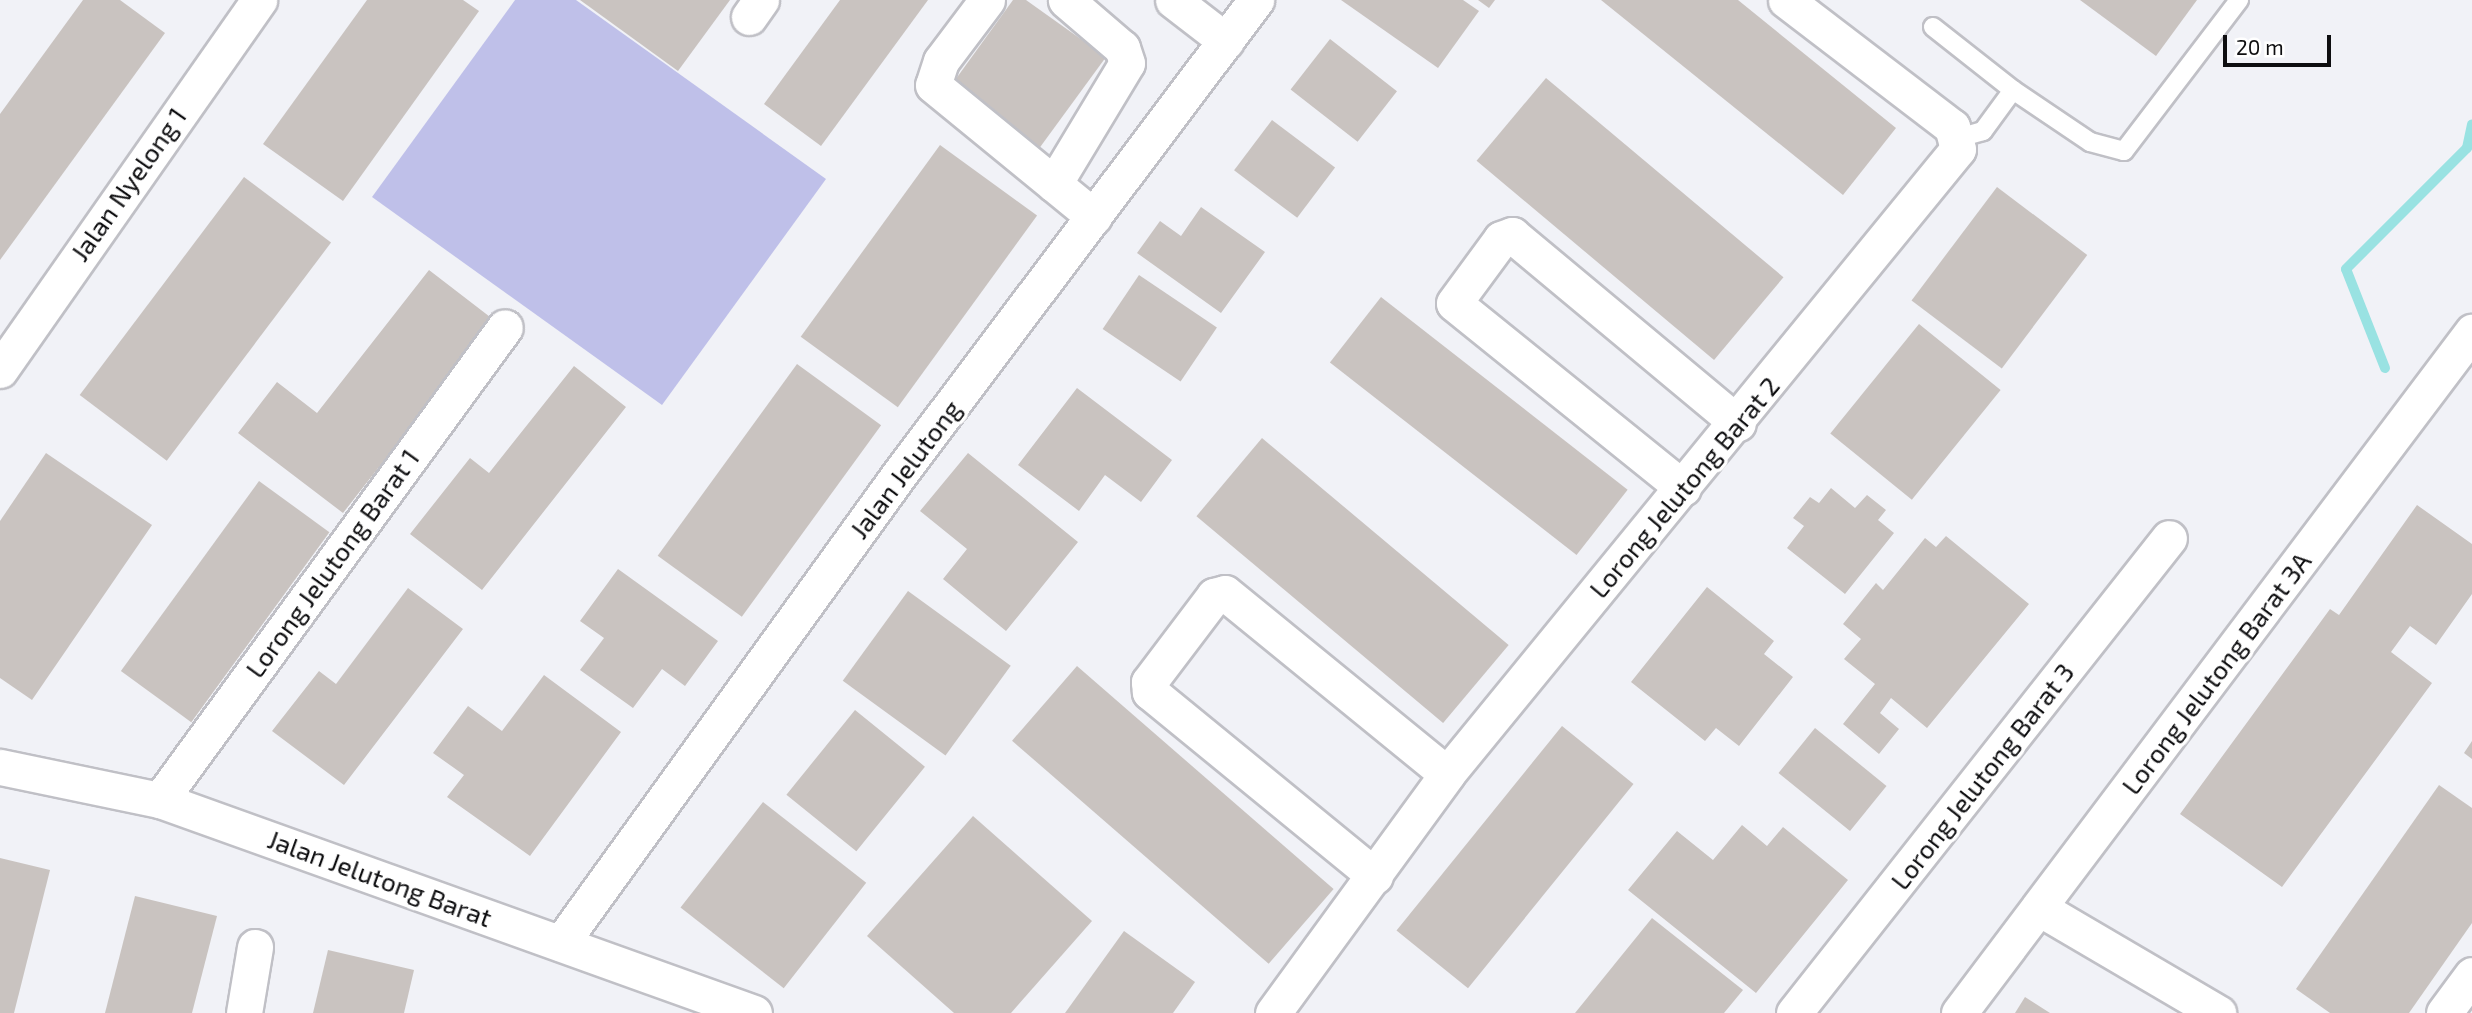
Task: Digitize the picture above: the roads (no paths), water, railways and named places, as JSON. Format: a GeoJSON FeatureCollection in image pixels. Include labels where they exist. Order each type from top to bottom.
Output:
{"type":"FeatureCollection","features":[{"type":"Feature","properties":{"kind":"street","name":"Jalan Nyelong 1"},"geometry":{"type":"LineString","coordinates":[[0,370],[259,0]]}},
{"type":"Feature","properties":{"kind":"street"},"geometry":{"type":"LineString","coordinates":[[987,0],[941,61],[933,85],[1094,218]]}},
{"type":"Feature","properties":{"kind":"street"},"geometry":{"type":"LineString","coordinates":[[1054,184],[1127,63],[1122,48],[1066,0]]}},
{"type":"Feature","properties":{"kind":"street"},"geometry":{"type":"LineString","coordinates":[[1173,0],[1226,41]]}},
{"type":"Feature","properties":{"kind":"street","name":"Jalan Jelutong"},"geometry":{"type":"LineString","coordinates":[[561,943],[898,476],[1256,0]]}},
{"type":"Feature","properties":{"kind":"street"},"geometry":{"type":"LineString","coordinates":[[1786,0],[1959,138]]}},
{"type":"Feature","properties":{"kind":"street","name":"Lorong Jelutong Barat 2"},"geometry":{"type":"LineString","coordinates":[[1273,1013],[1376,876],[1447,774],[1738,423],[1958,149],[1959,138]]}},
{"type":"Feature","properties":{"kind":"street"},"geometry":{"type":"LineString","coordinates":[[1683,488],[1454,303],[1501,239],[1512,235],[1738,423]]}},
{"type":"Feature","properties":{"kind":"street","name":"Lorong Jelutong Barat 1"},"geometry":{"type":"LineString","coordinates":[[160,800],[505,327]]}},
{"type":"Feature","properties":{"kind":"street","name":"Lorong Jelutong Barat 3A"},"geometry":{"type":"LineString","coordinates":[[1959,1013],[2471,337]]}},
{"type":"Feature","properties":{"kind":"street","name":"Lorong Jelutong Barat 3"},"geometry":{"type":"LineString","coordinates":[[1794,1013],[2169,538]]}},
{"type":"Feature","properties":{"kind":"street"},"geometry":{"type":"LineString","coordinates":[[1376,876],[1150,692],[1149,682],[1214,596],[1225,593],[1447,774]]}},
{"type":"Feature","properties":{"kind":"street","name":"Jalan Jelutong Barat"},"geometry":{"type":"LineString","coordinates":[[0,767],[160,800],[754,1013]]}},
{"type":"Feature","properties":{"kind":"street"},"geometry":{"type":"LineString","coordinates":[[2039,908],[2218,1013]]}},
{"type":"Feature","properties":{"kind":"street"},"geometry":{"type":"LineString","coordinates":[[244,1013],[255,947]]}},
{"type":"Feature","properties":{"kind":"street"},"geometry":{"type":"LineString","coordinates":[[2444,1013],[2472,975]]}},
{"type":"Feature","properties":{"kind":"lane"},"geometry":{"type":"LineString","coordinates":[[1933,27],[2013,90],[2090,142],[2124,151],[2239,0]]}},
{"type":"Feature","properties":{"kind":"lane"},"geometry":{"type":"LineString","coordinates":[[1959,138],[1983,131],[2013,90]]}},
{"type":"Feature","properties":{"kind":"waterway"},"geometry":{"type":"LineString","coordinates":[[2385,368],[2346,269],[2467,148],[2472,125]]}}]}
